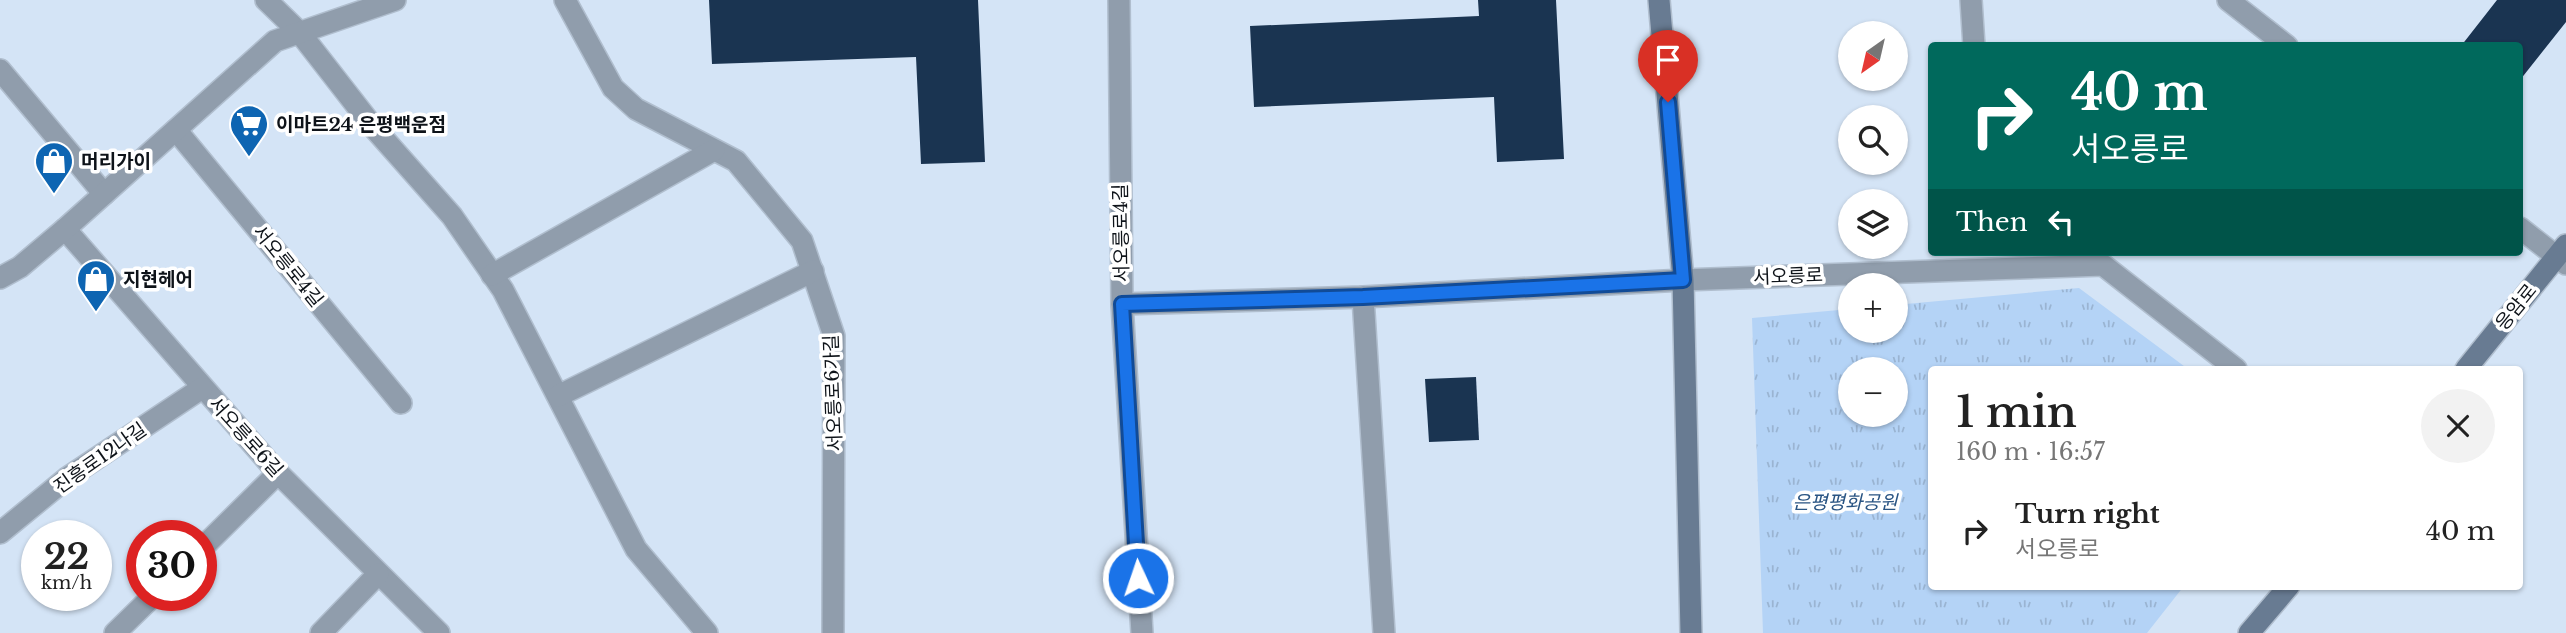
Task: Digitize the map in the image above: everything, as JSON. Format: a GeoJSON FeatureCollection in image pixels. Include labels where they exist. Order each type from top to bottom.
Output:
{"type":"FeatureCollection","features":[{"type":"Feature","properties":{"kind":"main road"},"geometry":{"type":"LineString","coordinates":[[1659,0],[1683,280],[1691,633]]}},
{"type":"Feature","properties":{"kind":"main road","name":"응암로"},"geometry":{"type":"LineString","coordinates":[[2469,366],[2563,255]]}},
{"type":"Feature","properties":{"kind":"main road"},"geometry":{"type":"LineString","coordinates":[[2249,633],[2285,590]]}},
{"type":"Feature","properties":{"kind":"street"},"geometry":{"type":"LineString","coordinates":[[266,0],[300,33],[374,128],[452,216],[492,275],[558,396],[636,549],[707,633]]}},
{"type":"Feature","properties":{"kind":"street"},"geometry":{"type":"LineString","coordinates":[[0,278],[20,267],[65,229],[275,41],[395,0]]}},
{"type":"Feature","properties":{"kind":"street","name":"서오릉로6가길"},"geometry":{"type":"LineString","coordinates":[[565,0],[613,88],[636,109],[736,161],[803,241],[834,336],[834,633]]}},
{"type":"Feature","properties":{"kind":"street","name":"서오릉로4길"},"geometry":{"type":"LineString","coordinates":[[1119,0],[1122,304],[1142,633]]}},
{"type":"Feature","properties":{"kind":"street"},"geometry":{"type":"LineString","coordinates":[[1971,0],[1974,42]]}},
{"type":"Feature","properties":{"kind":"street"},"geometry":{"type":"LineString","coordinates":[[2228,0],[2282,42]]}},
{"type":"Feature","properties":{"kind":"street"},"geometry":{"type":"LineString","coordinates":[[0,70],[104,194]]}},
{"type":"Feature","properties":{"kind":"street","name":"서오릉로4길"},"geometry":{"type":"LineString","coordinates":[[176,130],[401,403]]}},
{"type":"Feature","properties":{"kind":"street"},"geometry":{"type":"LineString","coordinates":[[492,275],[714,150]]}},
{"type":"Feature","properties":{"kind":"street","name":"서오릉로6길"},"geometry":{"type":"LineString","coordinates":[[65,229],[278,473],[439,633]]}},
{"type":"Feature","properties":{"kind":"street"},"geometry":{"type":"LineString","coordinates":[[2523,230],[2563,255]]}},
{"type":"Feature","properties":{"kind":"street","name":"서오릉로"},"geometry":{"type":"LineString","coordinates":[[1122,304],[1363,297],[1683,280],[2104,265],[2232,366]]}},
{"type":"Feature","properties":{"kind":"street"},"geometry":{"type":"LineString","coordinates":[[558,396],[813,271]]}},
{"type":"Feature","properties":{"kind":"street"},"geometry":{"type":"LineString","coordinates":[[1363,297],[1384,633]]}},
{"type":"Feature","properties":{"kind":"street","name":"진흥로12나길"},"geometry":{"type":"LineString","coordinates":[[0,533],[67,478],[202,388]]}},
{"type":"Feature","properties":{"kind":"street"},"geometry":{"type":"LineString","coordinates":[[217,533],[278,473]]}},
{"type":"Feature","properties":{"kind":"street"},"geometry":{"type":"LineString","coordinates":[[321,633],[377,574]]}},
{"type":"Feature","properties":{"kind":"street"},"geometry":{"type":"LineString","coordinates":[[115,633],[138,611]]}},
{"type":"Feature","properties":{"kind":"green space","name":"은평평화공원"},"geometry":{"type":"Polygon","coordinates":[[[2079,288],[2184,366],[1928,366],[1928,590],[2181,590],[2147,633],[1763,633],[1752,318],[1838,310],[1838,343],[1908,343],[1908,304],[2079,288]]]}},
{"type":"Feature","properties":{"kind":"building"},"geometry":{"type":"Polygon","coordinates":[[[709,0],[978,0],[985,162],[921,164],[916,57],[712,64],[709,0]]]}},
{"type":"Feature","properties":{"kind":"building"},"geometry":{"type":"Polygon","coordinates":[[[1478,0],[1556,0],[1564,159],[1497,162],[1494,97],[1254,107],[1250,26],[1479,16],[1478,0]]]}},
{"type":"Feature","properties":{"kind":"building"},"geometry":{"type":"Polygon","coordinates":[[[2497,0],[2566,0],[2566,22],[2523,76],[2523,42],[2464,42],[2497,0]]]}},
{"type":"Feature","properties":{"kind":"building"},"geometry":{"type":"Polygon","coordinates":[[[1476,377],[1479,440],[1429,442],[1425,379],[1476,377]]]}},
{"type":"Feature","properties":{"kind":"place","name":"이마트24 은평백운점"},"geometry":{"type":"Point","coordinates":[249,158]}},
{"type":"Feature","properties":{"kind":"place","name":"머리가이"},"geometry":{"type":"Point","coordinates":[54,195]}},
{"type":"Feature","properties":{"kind":"place","name":"지현헤어"},"geometry":{"type":"Point","coordinates":[96,313]}},
{"type":"Feature","properties":{"kind":"route"},"geometry":{"type":"LineString","coordinates":[[1138,578],[1122,304],[1363,297],[1683,280],[1668,102]]}}]}
